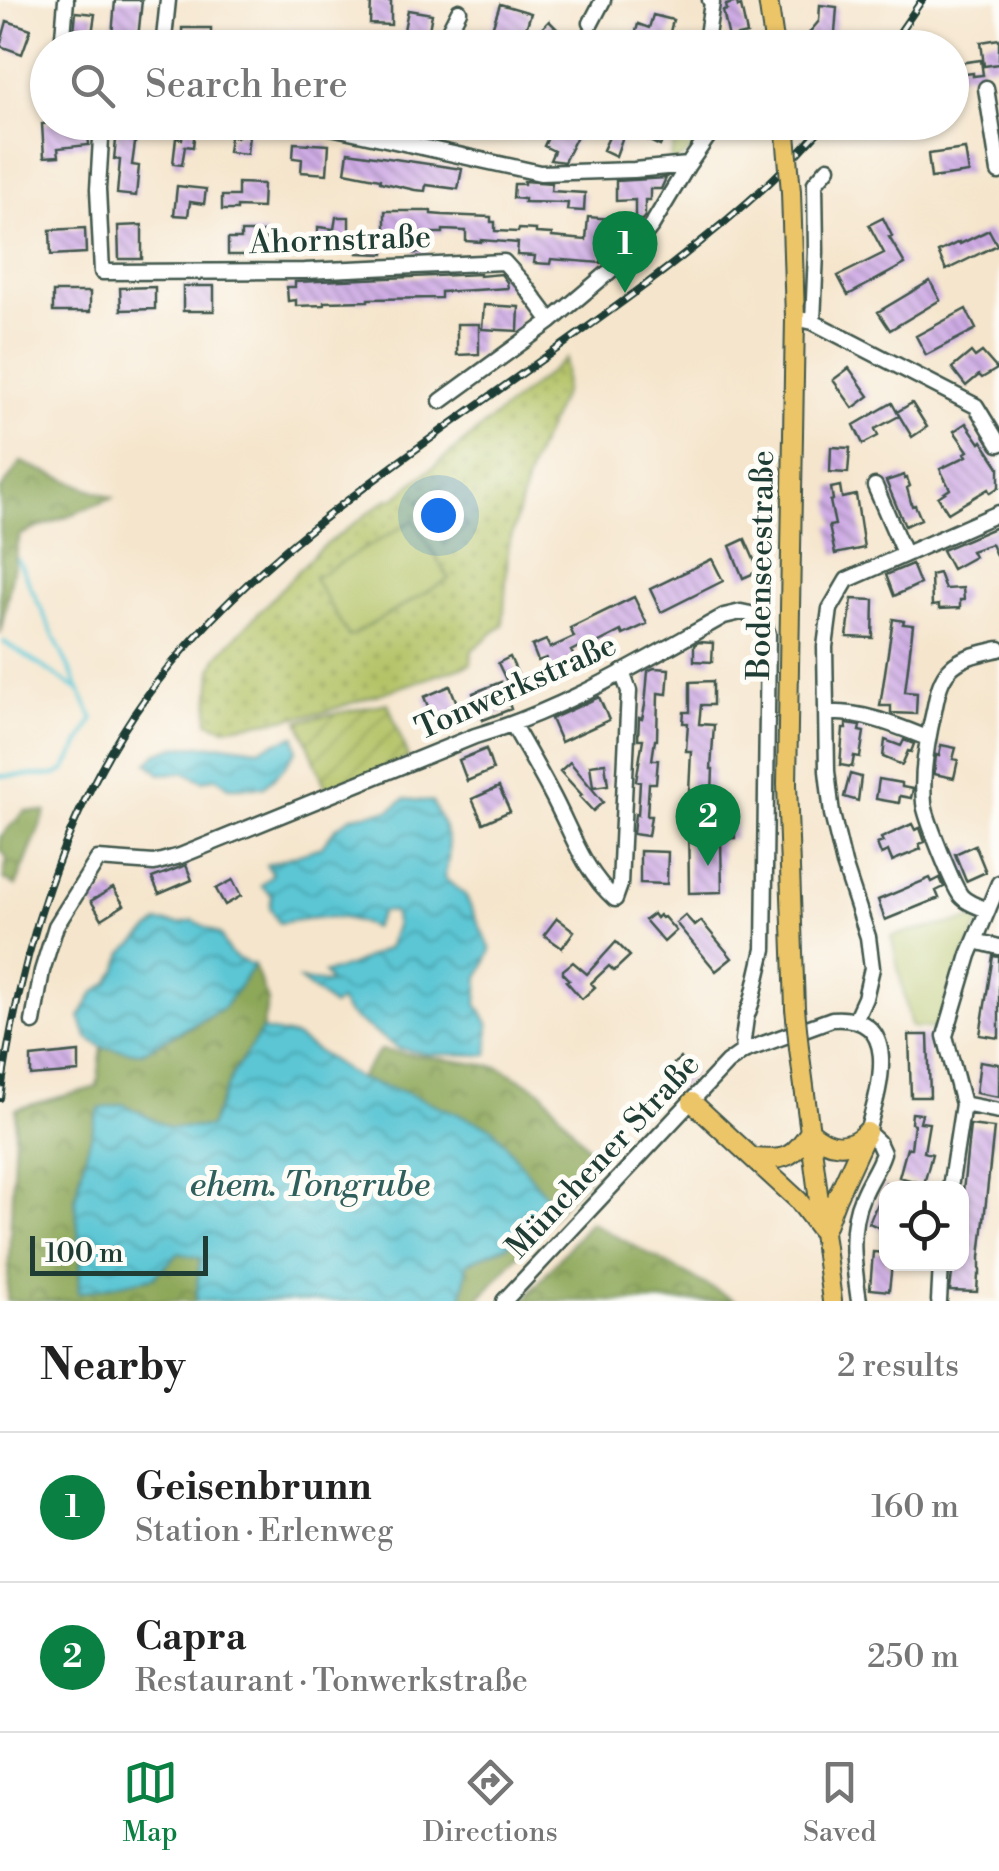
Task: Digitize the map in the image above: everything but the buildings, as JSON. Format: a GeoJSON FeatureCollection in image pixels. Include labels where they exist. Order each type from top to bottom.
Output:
{"type":"FeatureCollection","features":[{"type":"Feature","properties":{"kind":"main road"},"geometry":{"type":"LineString","coordinates":[[768,0],[773,30]]}},
{"type":"Feature","properties":{"kind":"main road","name":"Bodenseestraße"},"geometry":{"type":"LineString","coordinates":[[787,140],[804,320],[787,784],[795,1008],[832,1301]]}},
{"type":"Feature","properties":{"kind":"main road"},"geometry":{"type":"LineString","coordinates":[[692,1102],[798,1200],[823,1234]]}},
{"type":"Feature","properties":{"kind":"main road"},"geometry":{"type":"LineString","coordinates":[[754,1158],[774,1160],[796,1152],[810,1130],[836,1146],[848,1145],[867,1132]]}},
{"type":"Feature","properties":{"kind":"main road"},"geometry":{"type":"LineString","coordinates":[[823,1234],[867,1132]]}},
{"type":"Feature","properties":{"kind":"street"},"geometry":{"type":"LineString","coordinates":[[64,30],[66,0]]}},
{"type":"Feature","properties":{"kind":"street"},"geometry":{"type":"LineString","coordinates":[[165,30],[168,0]]}},
{"type":"Feature","properties":{"kind":"street"},"geometry":{"type":"LineString","coordinates":[[591,23],[602,0]]}},
{"type":"Feature","properties":{"kind":"street"},"geometry":{"type":"LineString","coordinates":[[708,30],[710,0]]}},
{"type":"Feature","properties":{"kind":"street"},"geometry":{"type":"LineString","coordinates":[[449,30],[459,11]]}},
{"type":"Feature","properties":{"kind":"street"},"geometry":{"type":"LineString","coordinates":[[989,88],[999,172]]}},
{"type":"Feature","properties":{"kind":"street","name":"Ahornstraße"},"geometry":{"type":"LineString","coordinates":[[101,140],[98,189],[102,272],[305,271],[504,262],[551,321]]}},
{"type":"Feature","properties":{"kind":"street"},"geometry":{"type":"LineString","coordinates":[[390,140],[540,172],[688,166]]}},
{"type":"Feature","properties":{"kind":"street"},"geometry":{"type":"LineString","coordinates":[[441,401],[551,321],[629,254],[652,226],[706,140]]}},
{"type":"Feature","properties":{"kind":"street"},"geometry":{"type":"LineString","coordinates":[[828,168],[815,184],[816,252],[804,320],[976,406],[999,444]]}},
{"type":"Feature","properties":{"kind":"street"},"geometry":{"type":"LineString","coordinates":[[875,486],[904,552]]}},
{"type":"Feature","properties":{"kind":"street"},"geometry":{"type":"LineString","coordinates":[[855,1020],[872,968],[868,937],[832,814],[826,771],[825,647],[830,609],[847,580],[999,513]]}},
{"type":"Feature","properties":{"kind":"street","name":"Tonwerkstraße"},"geometry":{"type":"LineString","coordinates":[[33,1022],[42,971],[56,926],[98,860],[154,863],[180,856],[475,736],[549,710],[724,616],[741,612],[760,616],[768,634],[764,949],[746,1018],[744,1052]]}},
{"type":"Feature","properties":{"kind":"street"},"geometry":{"type":"LineString","coordinates":[[988,910],[961,896],[924,809],[923,786],[927,738],[946,672],[968,657],[999,649]]}},
{"type":"Feature","properties":{"kind":"street"},"geometry":{"type":"LineString","coordinates":[[512,725],[553,795],[576,846],[601,887],[616,899],[620,885],[629,691],[622,672]]}},
{"type":"Feature","properties":{"kind":"street"},"geometry":{"type":"LineString","coordinates":[[826,712],[887,722],[927,738]]}},
{"type":"Feature","properties":{"kind":"street"},"geometry":{"type":"LineString","coordinates":[[951,1181],[963,1104],[945,1036],[969,955],[999,884]]}},
{"type":"Feature","properties":{"kind":"street"},"geometry":{"type":"LineString","coordinates":[[976,941],[999,947]]}},
{"type":"Feature","properties":{"kind":"street"},"geometry":{"type":"LineString","coordinates":[[744,1052],[832,1019],[855,1020],[874,1034],[882,1066],[867,1132],[883,1153],[860,1199],[855,1224],[858,1301]]}},
{"type":"Feature","properties":{"kind":"street","name":"Münchener Straße"},"geometry":{"type":"LineString","coordinates":[[504,1301],[727,1062],[744,1052]]}},
{"type":"Feature","properties":{"kind":"street"},"geometry":{"type":"LineString","coordinates":[[963,1104],[999,1111]]}},
{"type":"Feature","properties":{"kind":"street"},"geometry":{"type":"LineString","coordinates":[[939,1301],[941,1271]]}},
{"type":"Feature","properties":{"kind":"green space"},"geometry":{"type":"Polygon","coordinates":[[[675,140],[699,140],[689,153],[669,163],[675,140]]]}},
{"type":"Feature","properties":{"kind":"green space"},"geometry":{"type":"Polygon","coordinates":[[[566,359],[564,391],[531,465],[508,549],[503,625],[472,650],[471,664],[321,713],[225,728],[208,722],[212,670],[218,656],[315,553],[386,500],[395,498],[566,359]]]}},
{"type":"Feature","properties":{"kind":"green space"},"geometry":{"type":"Polygon","coordinates":[[[21,462],[113,498],[20,535],[0,634],[0,491],[21,462]]]}},
{"type":"Feature","properties":{"kind":"green space"},"geometry":{"type":"Polygon","coordinates":[[[440,487],[467,528],[444,543],[418,501],[440,487]]]}},
{"type":"Feature","properties":{"kind":"green space"},"geometry":{"type":"Polygon","coordinates":[[[414,520],[449,579],[349,637],[314,578],[414,520]]]}},
{"type":"Feature","properties":{"kind":"green space"},"geometry":{"type":"Polygon","coordinates":[[[388,703],[408,758],[327,791],[299,721],[388,703]]]}},
{"type":"Feature","properties":{"kind":"green space"},"geometry":{"type":"Polygon","coordinates":[[[25,811],[46,812],[16,886],[3,879],[7,858],[0,849],[0,837],[25,811]]]}},
{"type":"Feature","properties":{"kind":"green space"},"geometry":{"type":"Polygon","coordinates":[[[982,917],[949,990],[940,1029],[911,1027],[891,936],[982,917]]]}},
{"type":"Feature","properties":{"kind":"green space"},"geometry":{"type":"Polygon","coordinates":[[[254,965],[268,1001],[262,1030],[234,1072],[209,1127],[170,1128],[123,1104],[100,1109],[75,1199],[81,1260],[78,1292],[154,1277],[179,1252],[200,1258],[198,1301],[7,1301],[16,1109],[97,1087],[102,1047],[140,1053],[199,1023],[224,1007],[254,965]]]}},
{"type":"Feature","properties":{"kind":"green space"},"geometry":{"type":"Polygon","coordinates":[[[380,1050],[499,1067],[542,1091],[600,1163],[477,1301],[462,1301],[467,1263],[510,1244],[359,1079],[380,1050]]]}},
{"type":"Feature","properties":{"kind":"green space"},"geometry":{"type":"Polygon","coordinates":[[[590,1222],[736,1301],[523,1301],[590,1222]]]}},
{"type":"Feature","properties":{"kind":"water"},"geometry":{"type":"Polygon","coordinates":[[[295,736],[297,750],[263,787],[229,787],[216,777],[203,781],[185,772],[160,774],[148,763],[156,754],[175,747],[230,745],[258,749],[295,736]]]}},
{"type":"Feature","properties":{"kind":"water"},"geometry":{"type":"Polygon","coordinates":[[[405,799],[432,802],[447,839],[444,878],[465,895],[491,950],[479,977],[477,1004],[489,1025],[488,1055],[428,1054],[398,1048],[348,1014],[339,1001],[333,1006],[300,980],[330,983],[324,973],[388,948],[396,926],[393,912],[382,911],[373,928],[338,918],[279,923],[270,908],[272,895],[261,886],[273,874],[266,865],[321,847],[352,816],[390,810],[405,799]]]}},
{"type":"Feature","properties":{"kind":"water"},"geometry":{"type":"Polygon","coordinates":[[[193,920],[221,935],[232,955],[254,965],[224,1007],[140,1053],[102,1047],[87,1037],[80,1017],[94,993],[118,969],[123,953],[159,922],[181,924],[193,920]]]}},
{"type":"Feature","properties":{"kind":"water","name":"ehem. Tongrube"},"geometry":{"type":"Polygon","coordinates":[[[262,1030],[296,1037],[359,1079],[407,1093],[493,1128],[547,1197],[510,1244],[467,1263],[462,1301],[198,1301],[200,1258],[179,1253],[154,1277],[78,1293],[81,1260],[75,1199],[99,1109],[123,1104],[170,1128],[209,1127],[234,1072],[262,1030]]]}},
{"type":"Feature","properties":{"kind":"waterway"},"geometry":{"type":"LineString","coordinates":[[0,776],[55,775],[65,770],[93,719],[18,560]]}},
{"type":"Feature","properties":{"kind":"waterway"},"geometry":{"type":"LineString","coordinates":[[4,642],[80,691]]}},
{"type":"Feature","properties":{"kind":"railway"},"geometry":{"type":"LineString","coordinates":[[901,30],[922,0]]}},
{"type":"Feature","properties":{"kind":"railway"},"geometry":{"type":"LineString","coordinates":[[0,1098],[19,992],[68,838],[116,742],[177,658],[281,554],[397,463],[690,250],[769,183],[810,140]]}},
{"type":"Feature","properties":{"kind":"place","name":"Geisenbrunn"},"geometry":{"type":"Point","coordinates":[625,293]}},
{"type":"Feature","properties":{"kind":"place","name":"Capra"},"geometry":{"type":"Point","coordinates":[708,866]}}]}
